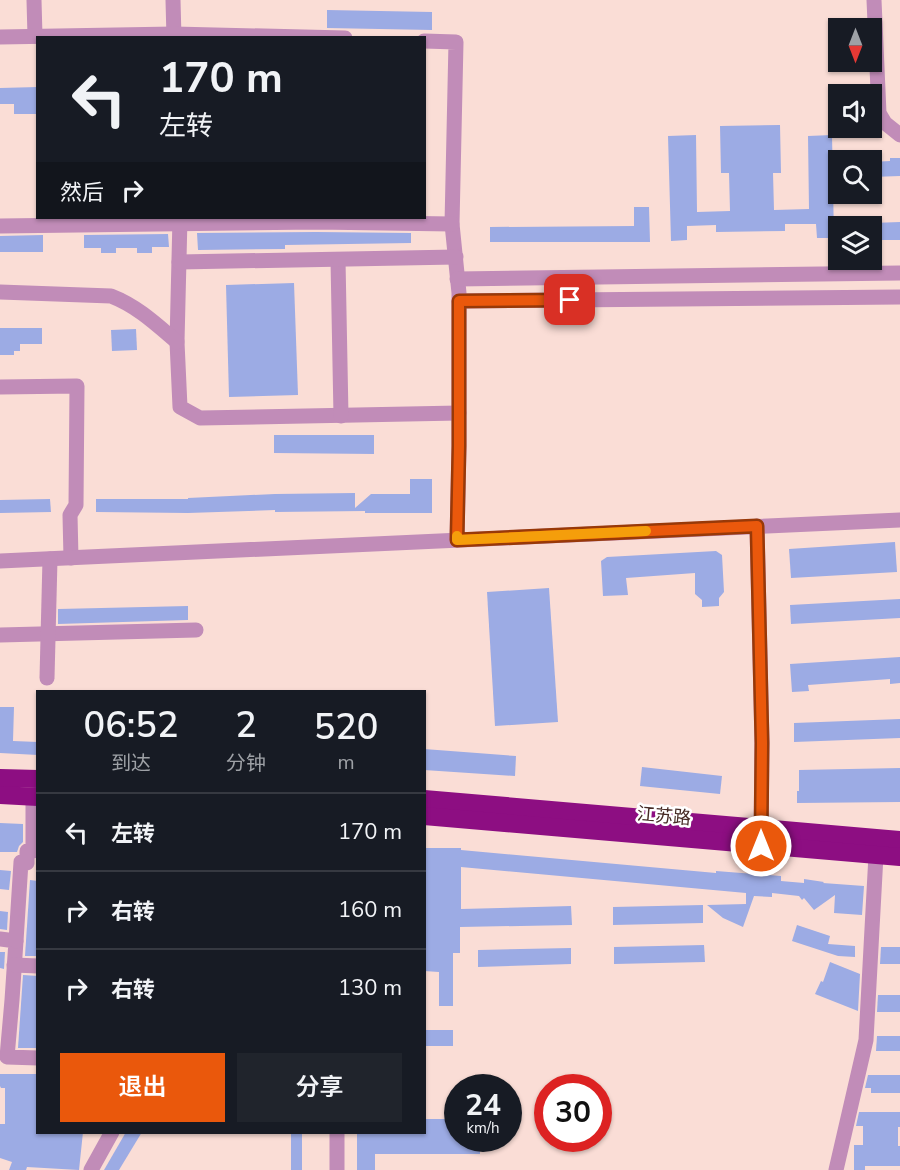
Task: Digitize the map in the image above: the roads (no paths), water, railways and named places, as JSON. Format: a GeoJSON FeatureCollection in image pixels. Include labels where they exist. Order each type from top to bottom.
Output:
{"type":"FeatureCollection","features":[{"type":"Feature","properties":{"kind":"highway"},"geometry":{"type":"LineString","coordinates":[[0,778],[36,791]]}},
{"type":"Feature","properties":{"kind":"highway"},"geometry":{"type":"LineString","coordinates":[[0,795],[36,791]]}},
{"type":"Feature","properties":{"kind":"highway","name":"江苏路"},"geometry":{"type":"LineString","coordinates":[[426,800],[761,837],[900,857]]}},
{"type":"Feature","properties":{"kind":"highway","name":"江苏路"},"geometry":{"type":"LineString","coordinates":[[426,816],[761,837],[900,840]]}},
{"type":"Feature","properties":{"kind":"street"},"geometry":{"type":"LineString","coordinates":[[34,0],[35,36]]}},
{"type":"Feature","properties":{"kind":"street"},"geometry":{"type":"LineString","coordinates":[[0,37],[174,36],[173,0]]}},
{"type":"Feature","properties":{"kind":"street"},"geometry":{"type":"LineString","coordinates":[[874,0],[879,112],[885,123],[900,135]]}},
{"type":"Feature","properties":{"kind":"street"},"geometry":{"type":"LineString","coordinates":[[426,41],[456,42],[452,224],[459,301],[457,540]]}},
{"type":"Feature","properties":{"kind":"street"},"geometry":{"type":"LineString","coordinates":[[0,226],[323,220],[452,224]]}},
{"type":"Feature","properties":{"kind":"street"},"geometry":{"type":"LineString","coordinates":[[180,221],[177,342],[180,407],[200,418],[459,413]]}},
{"type":"Feature","properties":{"kind":"street"},"geometry":{"type":"LineString","coordinates":[[179,262],[456,257]]}},
{"type":"Feature","properties":{"kind":"street"},"geometry":{"type":"LineString","coordinates":[[338,260],[341,416]]}},
{"type":"Feature","properties":{"kind":"street"},"geometry":{"type":"LineString","coordinates":[[457,279],[900,273]]}},
{"type":"Feature","properties":{"kind":"street"},"geometry":{"type":"LineString","coordinates":[[0,292],[111,296],[126,301],[177,342]]}},
{"type":"Feature","properties":{"kind":"street"},"geometry":{"type":"LineString","coordinates":[[459,301],[900,297]]}},
{"type":"Feature","properties":{"kind":"street"},"geometry":{"type":"LineString","coordinates":[[0,387],[77,386],[76,505],[70,515],[71,558]]}},
{"type":"Feature","properties":{"kind":"street"},"geometry":{"type":"LineString","coordinates":[[0,561],[900,520]]}},
{"type":"Feature","properties":{"kind":"street"},"geometry":{"type":"LineString","coordinates":[[757,526],[761,837]]}},
{"type":"Feature","properties":{"kind":"street"},"geometry":{"type":"LineString","coordinates":[[47,678],[50,559]]}},
{"type":"Feature","properties":{"kind":"street"},"geometry":{"type":"LineString","coordinates":[[0,635],[196,630]]}},
{"type":"Feature","properties":{"kind":"street"},"geometry":{"type":"LineString","coordinates":[[36,791],[33,851],[27,851],[27,863],[21,862],[16,941],[18,965],[7,1057],[36,1059]]}},
{"type":"Feature","properties":{"kind":"street"},"geometry":{"type":"LineString","coordinates":[[836,1170],[866,1040],[876,855]]}},
{"type":"Feature","properties":{"kind":"street"},"geometry":{"type":"LineString","coordinates":[[0,939],[16,941]]}},
{"type":"Feature","properties":{"kind":"street"},"geometry":{"type":"LineString","coordinates":[[18,965],[36,966]]}},
{"type":"Feature","properties":{"kind":"street"},"geometry":{"type":"LineString","coordinates":[[91,1170],[111,1134]]}},
{"type":"Feature","properties":{"kind":"street"},"geometry":{"type":"LineString","coordinates":[[338,1134],[338,1170]]}}]}
